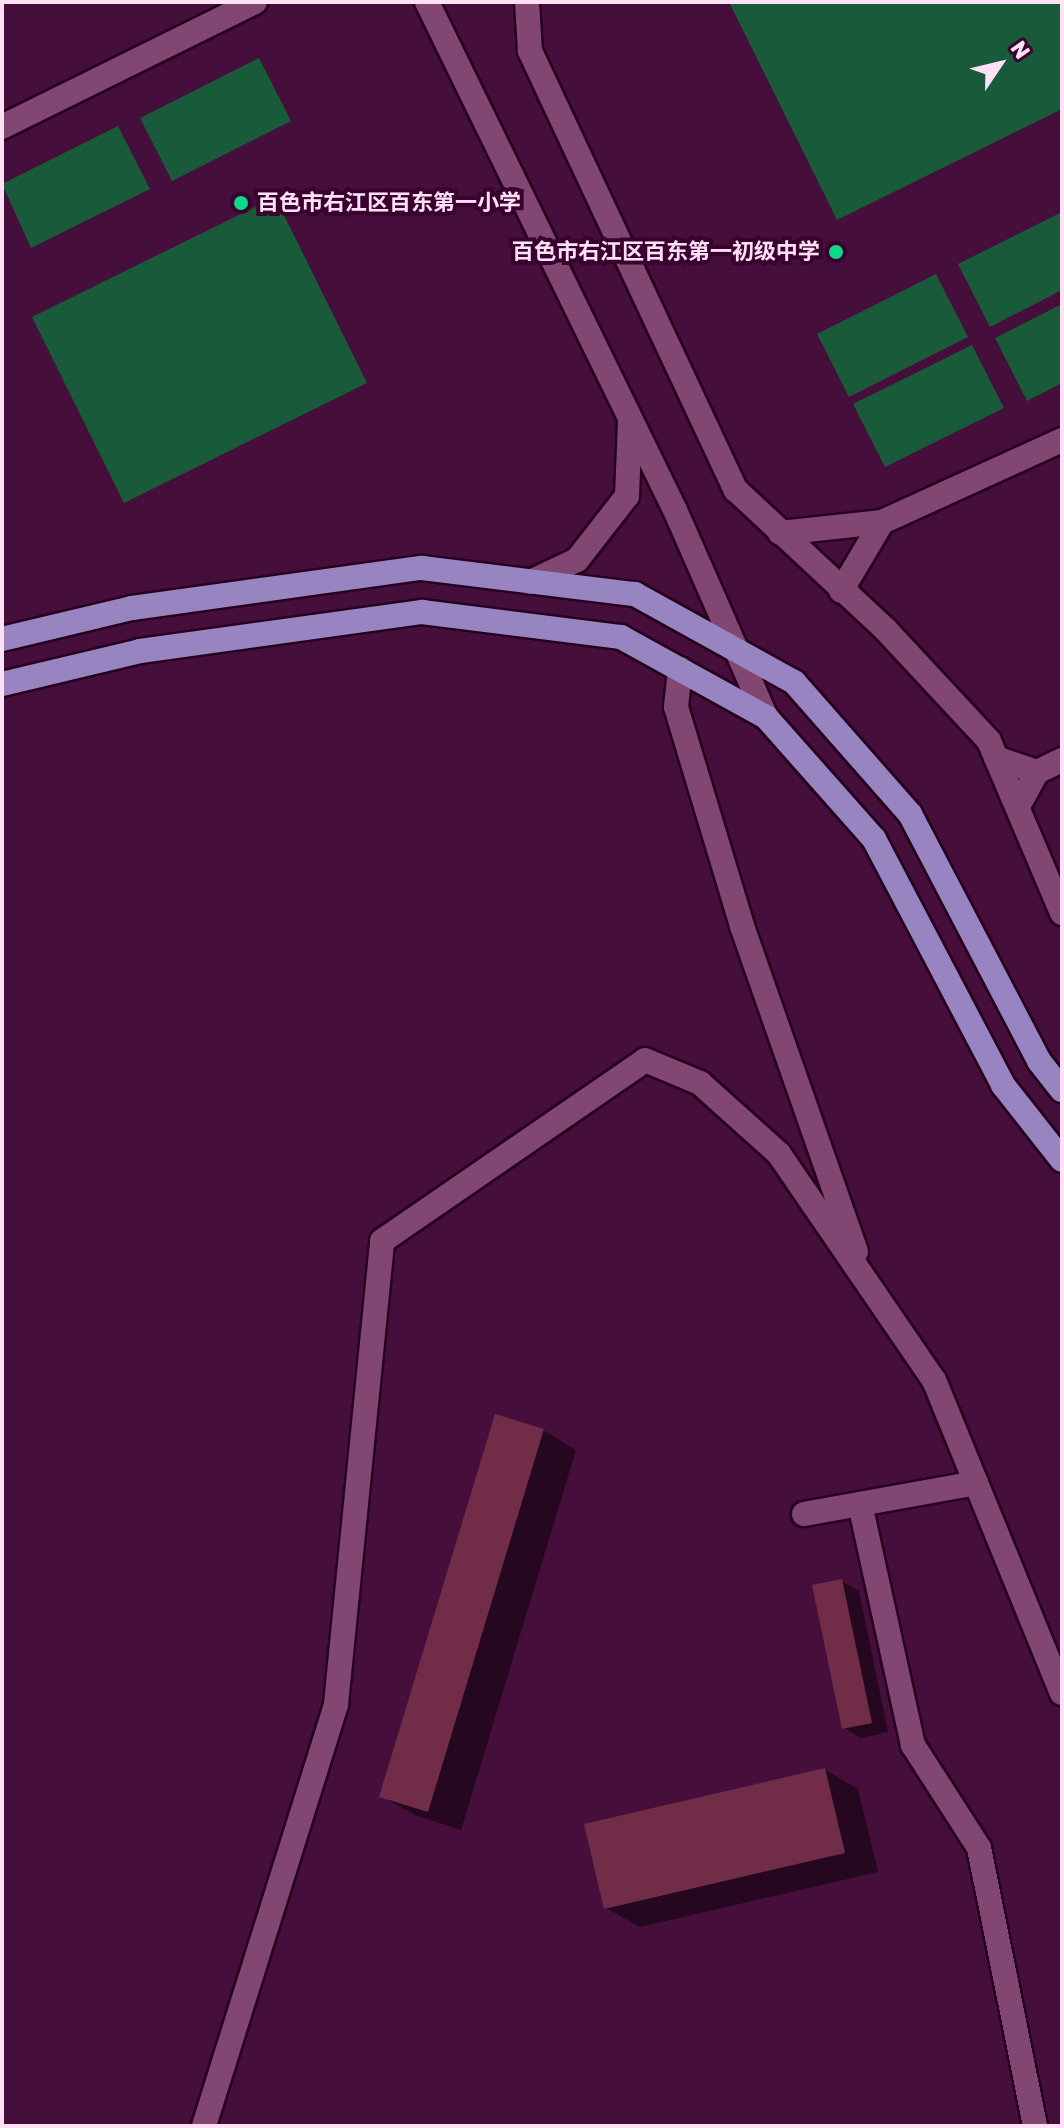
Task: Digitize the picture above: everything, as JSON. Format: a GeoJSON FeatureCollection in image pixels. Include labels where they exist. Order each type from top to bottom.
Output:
{"type":"FeatureCollection","features":[{"type":"Feature","properties":{"kind":"main road"},"geometry":{"type":"LineString","coordinates":[[2,639],[132,608],[422,568],[635,594],[734,652],[794,682],[910,814],[1039,1061],[1062,1090]]}},
{"type":"Feature","properties":{"kind":"main road"},"geometry":{"type":"LineString","coordinates":[[2,684],[140,651],[422,612],[621,637],[766,717],[874,839],[1003,1085],[1062,1160]]}},
{"type":"Feature","properties":{"kind":"street"},"geometry":{"type":"LineString","coordinates":[[2,127],[255,2]]}},
{"type":"Feature","properties":{"kind":"street"},"geometry":{"type":"LineString","coordinates":[[427,2],[630,418],[766,717]]}},
{"type":"Feature","properties":{"kind":"street"},"geometry":{"type":"LineString","coordinates":[[527,2],[530,51],[736,490],[886,630],[989,741],[1062,913]]}},
{"type":"Feature","properties":{"kind":"street"},"geometry":{"type":"LineString","coordinates":[[530,582],[577,560],[627,496],[630,418]]}},
{"type":"Feature","properties":{"kind":"street"},"geometry":{"type":"LineString","coordinates":[[780,533],[882,522],[1062,440]]}},
{"type":"Feature","properties":{"kind":"street"},"geometry":{"type":"LineString","coordinates":[[841,591],[882,522]]}},
{"type":"Feature","properties":{"kind":"street"},"geometry":{"type":"LineString","coordinates":[[680,669],[676,707],[742,926],[866,1280]]}},
{"type":"Feature","properties":{"kind":"street"},"geometry":{"type":"LineString","coordinates":[[996,758],[1037,772]]}},
{"type":"Feature","properties":{"kind":"street"},"geometry":{"type":"LineString","coordinates":[[1018,806],[1037,772],[1062,760]]}},
{"type":"Feature","properties":{"kind":"street"},"geometry":{"type":"LineString","coordinates":[[204,2126],[336,1704],[382,1241],[645,1060],[700,1083],[779,1154],[934,1380],[1062,1693]]}},
{"type":"Feature","properties":{"kind":"street"},"geometry":{"type":"LineString","coordinates":[[804,1514],[976,1483]]}},
{"type":"Feature","properties":{"kind":"street"},"geometry":{"type":"LineString","coordinates":[[860,1504],[913,1745],[979,1848],[1035,2126]]}},
{"type":"Feature","properties":{"kind":"green space"},"geometry":{"type":"Polygon","coordinates":[[[729,2],[1062,2],[1062,109],[837,220],[729,2]]]}},
{"type":"Feature","properties":{"kind":"green space"},"geometry":{"type":"Polygon","coordinates":[[[259,58],[291,121],[172,181],[140,118],[259,58]]]}},
{"type":"Feature","properties":{"kind":"green space"},"geometry":{"type":"Polygon","coordinates":[[[118,126],[150,189],[31,248],[2,184],[118,126]]]}},
{"type":"Feature","properties":{"kind":"green space"},"geometry":{"type":"Polygon","coordinates":[[[275,197],[367,383],[124,503],[32,317],[275,197]]]}},
{"type":"Feature","properties":{"kind":"green space"},"geometry":{"type":"Polygon","coordinates":[[[1062,212],[1062,290],[990,327],[958,264],[1062,212]]]}},
{"type":"Feature","properties":{"kind":"green space"},"geometry":{"type":"Polygon","coordinates":[[[936,274],[968,337],[849,397],[817,334],[936,274]]]}},
{"type":"Feature","properties":{"kind":"green space"},"geometry":{"type":"Polygon","coordinates":[[[1062,304],[1062,383],[1027,401],[995,338],[1062,304]]]}},
{"type":"Feature","properties":{"kind":"green space"},"geometry":{"type":"Polygon","coordinates":[[[972,345],[1004,408],[885,467],[853,404],[972,345]]]}},
{"type":"Feature","properties":{"kind":"building"},"geometry":{"type":"Polygon","coordinates":[[[495,1414],[544,1429],[428,1812],[379,1797],[495,1414]]]}},
{"type":"Feature","properties":{"kind":"building"},"geometry":{"type":"Polygon","coordinates":[[[842,1579],[872,1723],[842,1729],[812,1585],[842,1579]]]}},
{"type":"Feature","properties":{"kind":"building"},"geometry":{"type":"Polygon","coordinates":[[[825,1768],[845,1853],[604,1909],[584,1824],[825,1768]]]}},
{"type":"Feature","properties":{"kind":"place","name":"百色市右江区百东第一小学"},"geometry":{"type":"Point","coordinates":[241,203]}},
{"type":"Feature","properties":{"kind":"place","name":"百色市右江区百东第一初级中学"},"geometry":{"type":"Point","coordinates":[836,252]}}]}
